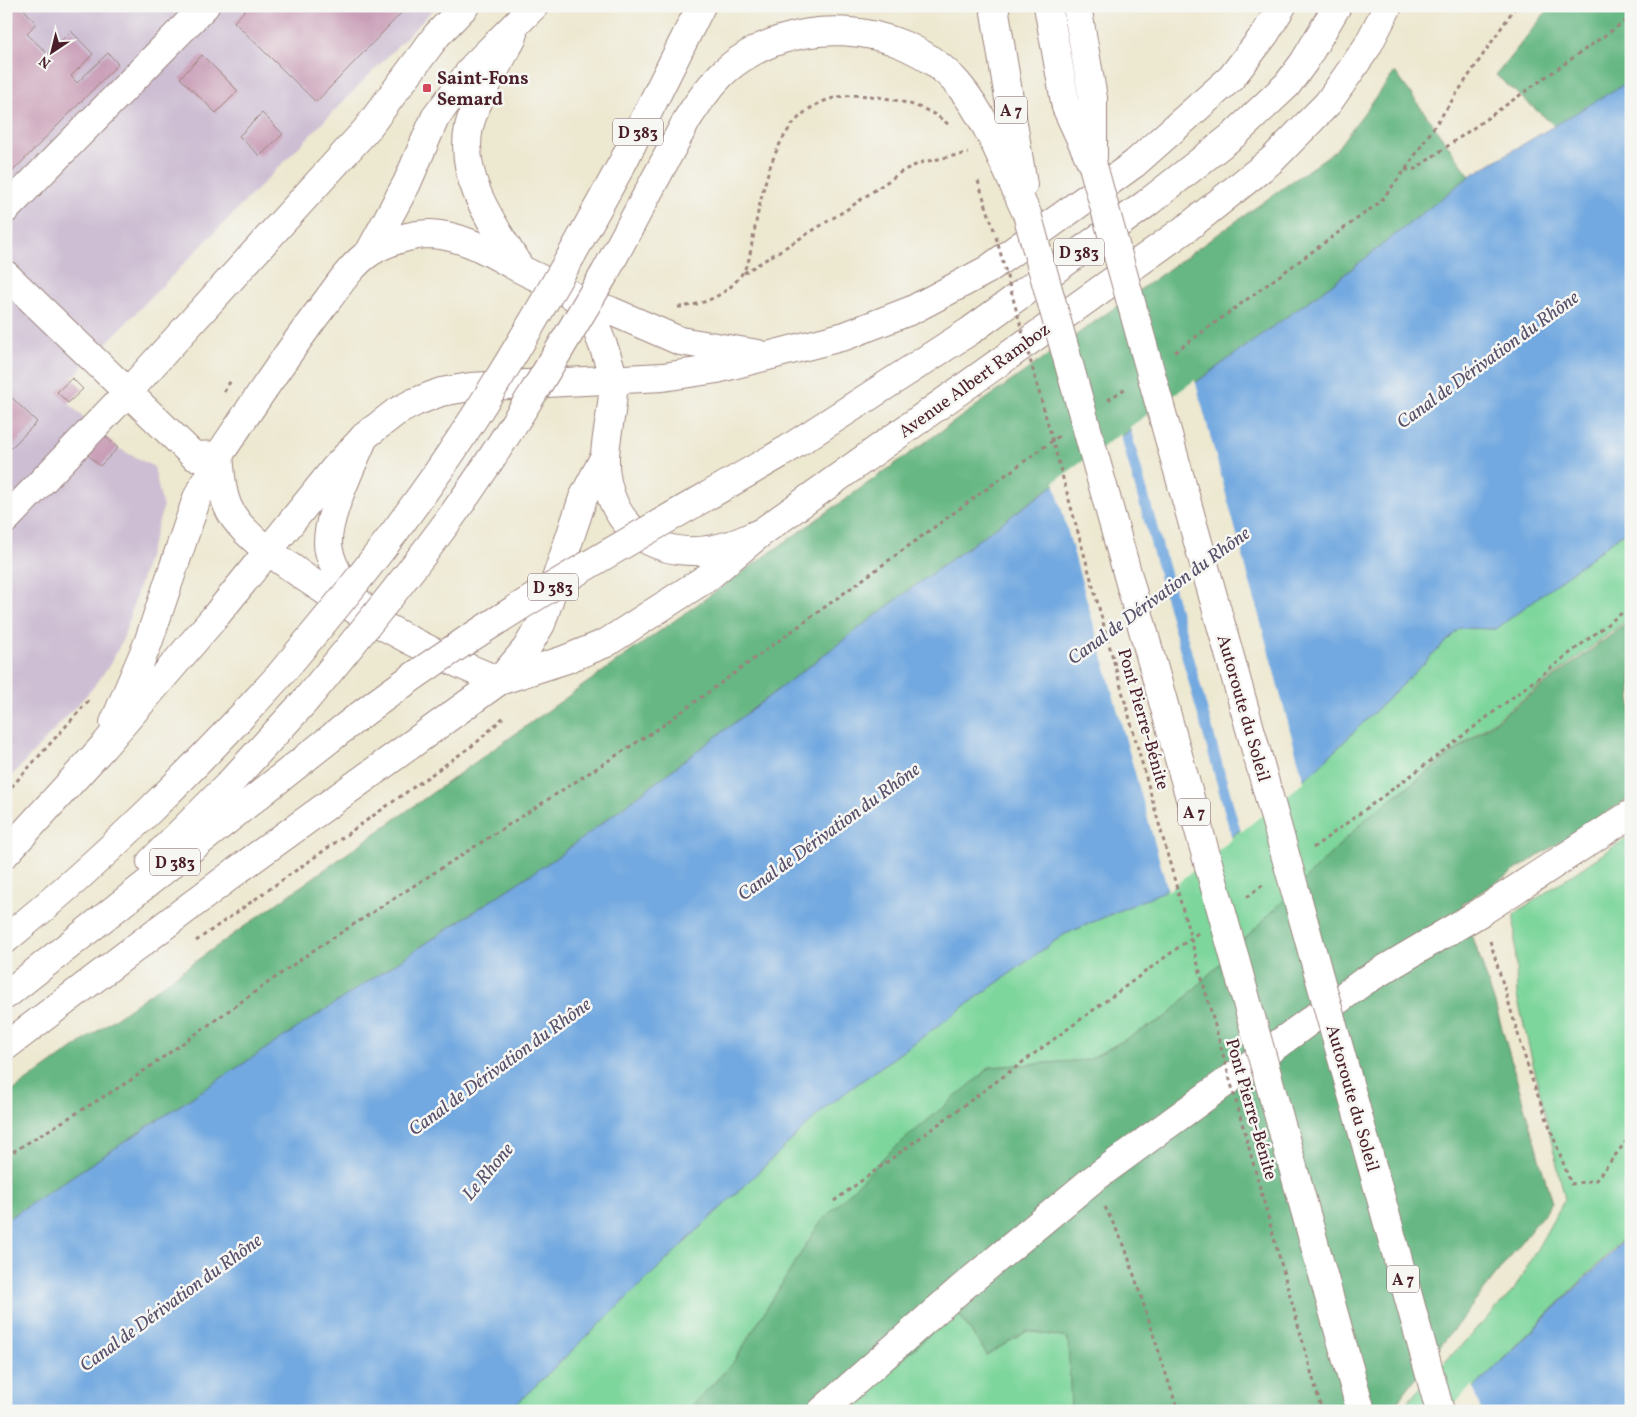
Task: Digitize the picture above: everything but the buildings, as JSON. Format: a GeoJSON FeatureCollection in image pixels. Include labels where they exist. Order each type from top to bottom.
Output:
{"type":"FeatureCollection","features":[{"type":"Feature","properties":{"kind":"main road"},"geometry":{"type":"LineString","coordinates":[[6,209],[205,6]]}},
{"type":"Feature","properties":{"kind":"main road"},"geometry":{"type":"LineString","coordinates":[[6,519],[128,392],[366,130],[437,35],[465,6]]}},
{"type":"Feature","properties":{"kind":"main road","name":"D 383"},"geometry":{"type":"LineString","coordinates":[[6,939],[110,849],[174,788],[278,677],[374,559],[444,463],[521,342],[623,162],[701,6]]}},
{"type":"Feature","properties":{"kind":"main road","name":"A 7"},"geometry":{"type":"LineString","coordinates":[[994,6],[1027,214],[1361,1411]]}},
{"type":"Feature","properties":{"kind":"main road","name":"Autoroute du Soleil"},"geometry":{"type":"LineString","coordinates":[[1048,6],[1066,108],[1093,166],[1440,1411]]}},
{"type":"Feature","properties":{"kind":"main road"},"geometry":{"type":"LineString","coordinates":[[1077,6],[1093,98],[1093,166]]}},
{"type":"Feature","properties":{"kind":"main road"},"geometry":{"type":"LineString","coordinates":[[6,853],[103,747],[214,618],[334,468],[365,436],[396,412],[441,392],[470,387],[613,378],[663,377],[717,369],[845,336],[884,322],[943,295],[987,270],[1134,164],[1161,142],[1231,78],[1265,34],[1282,6]]}},
{"type":"Feature","properties":{"kind":"main road","name":"D 383"},"geometry":{"type":"LineString","coordinates":[[9,992],[336,734],[425,668],[499,618],[780,454],[970,330],[1146,204],[1212,153],[1287,85],[1304,62],[1337,6]]}},
{"type":"Feature","properties":{"kind":"main road","name":"Avenue Albert Ramboz"},"geometry":{"type":"LineString","coordinates":[[499,681],[564,660],[606,643],[708,577],[762,532],[1188,227],[1272,160],[1328,103],[1366,48],[1388,6]]}},
{"type":"Feature","properties":{"kind":"main road"},"geometry":{"type":"LineString","coordinates":[[103,747],[148,643],[198,498],[219,455],[293,345],[345,278],[369,253],[407,183],[435,118],[474,66],[528,13]]}},
{"type":"Feature","properties":{"kind":"main road"},"geometry":{"type":"LineString","coordinates":[[521,270],[483,207],[475,188],[468,152],[469,127],[476,110],[528,13]]}},
{"type":"Feature","properties":{"kind":"main road"},"geometry":{"type":"LineString","coordinates":[[9,992],[162,852],[305,701],[363,632],[452,515],[553,360],[605,273],[688,118],[704,95],[726,70],[755,50],[784,38],[803,34],[844,31],[874,35],[911,48],[942,68],[957,83],[976,108],[1027,214]]}},
{"type":"Feature","properties":{"kind":"main road"},"geometry":{"type":"LineString","coordinates":[[369,253],[407,237],[430,234],[454,237],[578,300],[611,311],[680,342],[772,356]]}},
{"type":"Feature","properties":{"kind":"main road"},"geometry":{"type":"LineString","coordinates":[[6,275],[194,456],[219,455]]}},
{"type":"Feature","properties":{"kind":"main road"},"geometry":{"type":"LineString","coordinates":[[578,300],[598,333],[613,378],[613,399],[605,456],[608,482],[619,512],[627,525],[649,543],[680,551],[709,550],[731,545],[762,532]]}},
{"type":"Feature","properties":{"kind":"main road"},"geometry":{"type":"LineString","coordinates":[[365,436],[332,515],[328,542],[337,572],[375,620]]}},
{"type":"Feature","properties":{"kind":"main road"},"geometry":{"type":"LineString","coordinates":[[219,455],[222,484],[230,511],[237,522],[268,550],[325,593],[454,662],[499,681]]}},
{"type":"Feature","properties":{"kind":"main road"},"geometry":{"type":"LineString","coordinates":[[6,1046],[239,869],[499,681],[526,649],[542,624],[583,498],[605,456]]}},
{"type":"Feature","properties":{"kind":"main road"},"geometry":{"type":"LineString","coordinates":[[822,1411],[964,1286],[1092,1180],[1364,982],[1481,912],[1631,814]]}},
{"type":"Feature","properties":{"kind":"path"},"geometry":{"type":"LineString","coordinates":[[1170,355],[1380,202],[1405,170],[1516,6]]}},
{"type":"Feature","properties":{"kind":"path"},"geometry":{"type":"LineString","coordinates":[[1405,170],[1415,168],[1631,17]]}},
{"type":"Feature","properties":{"kind":"path"},"geometry":{"type":"LineString","coordinates":[[742,274],[748,259],[764,185],[773,157],[785,132],[804,112],[832,99],[847,96],[870,96],[921,108],[937,116],[954,131]]}},
{"type":"Feature","properties":{"kind":"path"},"geometry":{"type":"LineString","coordinates":[[965,146],[972,163]]}},
{"type":"Feature","properties":{"kind":"path"},"geometry":{"type":"LineString","coordinates":[[675,307],[693,305],[714,297],[733,284],[742,274],[846,210],[904,170],[923,162],[968,153]]}},
{"type":"Feature","properties":{"kind":"path","name":"Pont Pierre-Bénite"},"geometry":{"type":"LineString","coordinates":[[975,172],[996,237],[1322,1411]]}},
{"type":"Feature","properties":{"kind":"path"},"geometry":{"type":"LineString","coordinates":[[1106,402],[1130,384]]}},
{"type":"Feature","properties":{"kind":"path"},"geometry":{"type":"LineString","coordinates":[[6,1156],[131,1080],[314,950],[662,726],[1066,432]]}},
{"type":"Feature","properties":{"kind":"path"},"geometry":{"type":"LineString","coordinates":[[190,946],[476,743],[509,712]]}},
{"type":"Feature","properties":{"kind":"path"},"geometry":{"type":"LineString","coordinates":[[1481,912],[1531,1077],[1571,1184],[1596,1180],[1631,1135]]}},
{"type":"Feature","properties":{"kind":"path"},"geometry":{"type":"LineString","coordinates":[[1092,1180],[1125,1247],[1178,1411]]}},
{"type":"Feature","properties":{"kind":"shaded area"},"geometry":{"type":"Polygon","coordinates":[[[6,6],[437,6],[72,378],[83,389],[69,404],[118,448],[154,467],[163,508],[123,639],[109,666],[91,690],[6,782],[6,6]]]}},
{"type":"Feature","properties":{"kind":"green space"},"geometry":{"type":"Polygon","coordinates":[[[1551,6],[1631,6],[1631,80],[1556,127],[1496,75],[1551,6]]]}},
{"type":"Feature","properties":{"kind":"green space"},"geometry":{"type":"Polygon","coordinates":[[[1395,72],[1470,176],[1335,282],[920,582],[560,855],[6,1220],[6,1096],[1335,151],[1395,72]]]}},
{"type":"Feature","properties":{"kind":"green space"},"geometry":{"type":"Polygon","coordinates":[[[1631,527],[1631,617],[1369,816],[1166,1017],[1088,1060],[990,1067],[819,1224],[733,1363],[687,1411],[509,1411],[827,1106],[1063,935],[1162,892],[1315,770],[1460,628],[1496,629],[1631,527]]]}},
{"type":"Feature","properties":{"kind":"green space"},"geometry":{"type":"Polygon","coordinates":[[[1631,620],[1631,797],[1462,904],[1495,1004],[1552,1203],[1390,1411],[1071,1411],[1068,1338],[1027,1331],[987,1355],[956,1310],[845,1411],[687,1411],[733,1363],[819,1224],[886,1155],[991,1067],[1088,1060],[1166,1017],[1369,816],[1631,620]]]}},
{"type":"Feature","properties":{"kind":"green space"},"geometry":{"type":"Polygon","coordinates":[[[1631,835],[1631,1231],[1451,1411],[1398,1411],[1514,1290],[1565,1199],[1517,996],[1514,914],[1631,835]]]}},
{"type":"Feature","properties":{"kind":"green space"},"geometry":{"type":"Polygon","coordinates":[[[956,1310],[987,1355],[1027,1331],[1068,1338],[1075,1411],[848,1411],[956,1310]]]}},
{"type":"Feature","properties":{"kind":"water"},"geometry":{"type":"Polygon","coordinates":[[[1631,80],[1631,527],[1496,629],[1460,628],[1315,770],[1162,892],[1063,935],[827,1106],[509,1411],[6,1411],[6,1220],[560,855],[920,582],[1335,282],[1470,176],[1631,80]]]}},
{"type":"Feature","properties":{"kind":"water"},"geometry":{"type":"Polygon","coordinates":[[[1631,1231],[1631,1411],[1451,1411],[1617,1247],[1631,1231]]]}},
{"type":"Feature","properties":{"kind":"pier"},"geometry":{"type":"Polygon","coordinates":[[[1195,380],[1304,782],[1241,832],[1130,427],[1195,380]]]}},
{"type":"Feature","properties":{"kind":"pier"},"geometry":{"type":"Polygon","coordinates":[[[1120,434],[1232,839],[1168,891],[1054,482],[1120,434]]]}},
{"type":"Feature","properties":{"kind":"pier"},"geometry":{"type":"Polygon","coordinates":[[[1473,1385],[1481,1411],[1448,1411],[1449,1409],[1473,1385]]]}},
{"type":"Feature","properties":{"kind":"place","name":"Saint-Fons Semard"},"geometry":{"type":"Point","coordinates":[427,88]}},
{"type":"Feature","properties":{"kind":"water label","name":"Canal de Dérivation du Rhône"},"geometry":{"type":"Point","coordinates":[1487,359]}},
{"type":"Feature","properties":{"kind":"water label","name":"Canal de Dérivation du Rhône"},"geometry":{"type":"Point","coordinates":[1158,595]}},
{"type":"Feature","properties":{"kind":"water label","name":"Canal de Dérivation du Rhône"},"geometry":{"type":"Point","coordinates":[828,831]}},
{"type":"Feature","properties":{"kind":"water label","name":"Canal de Dérivation du Rhône"},"geometry":{"type":"Point","coordinates":[499,1066]}},
{"type":"Feature","properties":{"kind":"water label","name":"Le Rhone"},"geometry":{"type":"Point","coordinates":[487,1171]}},
{"type":"Feature","properties":{"kind":"water label","name":"Canal de Dérivation du Rhône"},"geometry":{"type":"Point","coordinates":[170,1302]}}]}
